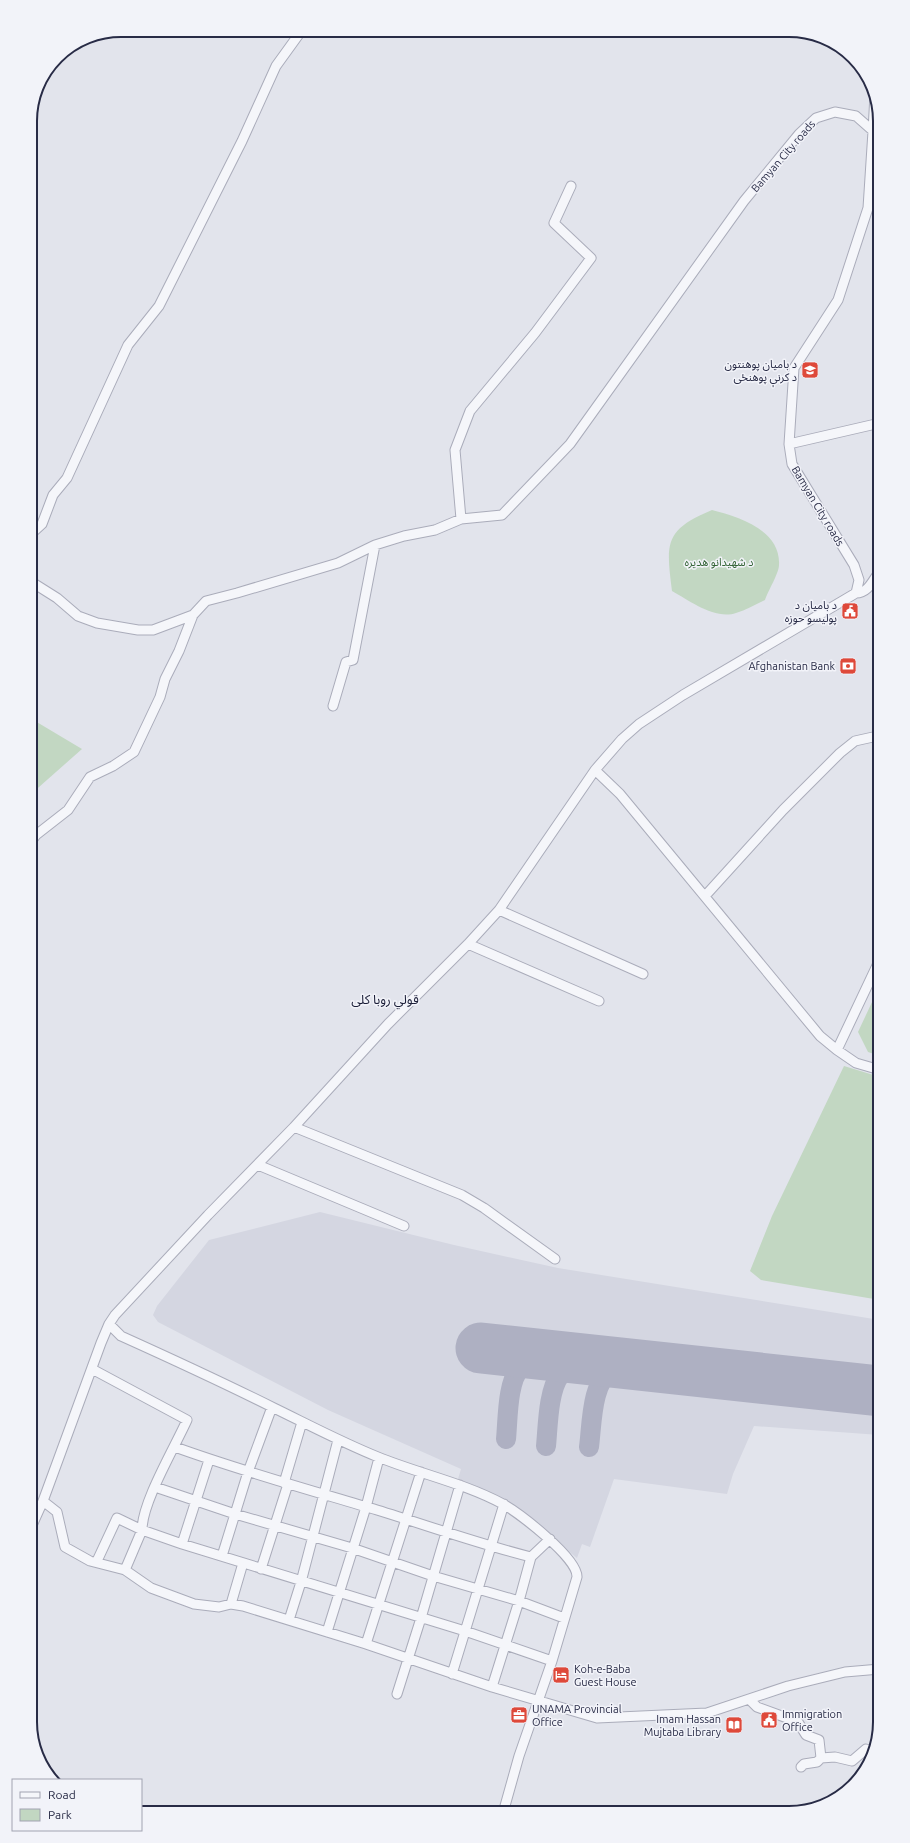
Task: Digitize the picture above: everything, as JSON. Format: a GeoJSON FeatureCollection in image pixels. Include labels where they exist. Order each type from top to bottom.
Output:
{"type":"FeatureCollection","features":[{"type":"Feature","properties":{"kind":"street"},"geometry":{"type":"LineString","coordinates":[[37,529],[42,524],[54,495],[67,478],[128,345],[159,306],[242,141],[276,66],[297,37]]}},
{"type":"Feature","properties":{"kind":"street","name":"Bamyan City roads"},"geometry":{"type":"LineString","coordinates":[[193,615],[206,601],[338,563],[375,545],[404,536],[435,530],[461,519],[502,515],[570,444],[744,201],[799,134],[816,118],[835,112],[856,116],[873,131],[868,208],[838,300],[794,368],[789,444],[792,464],[854,565],[859,580],[856,593]]}},
{"type":"Feature","properties":{"kind":"street"},"geometry":{"type":"LineString","coordinates":[[461,519],[455,450],[470,411],[535,333],[591,258],[554,224],[571,186]]}},
{"type":"Feature","properties":{"kind":"street"},"geometry":{"type":"LineString","coordinates":[[868,208],[873,196]]}},
{"type":"Feature","properties":{"kind":"street"},"geometry":{"type":"LineString","coordinates":[[789,444],[873,425]]}},
{"type":"Feature","properties":{"kind":"street"},"geometry":{"type":"LineString","coordinates":[[333,706],[346,662],[353,660],[375,545]]}},
{"type":"Feature","properties":{"kind":"street"},"geometry":{"type":"LineString","coordinates":[[37,1514],[109,1324],[115,1315],[192,1232],[294,1127],[388,1024],[468,944],[499,910],[595,770],[622,739],[639,724],[683,695],[856,593],[861,593],[868,588],[873,581]]}},
{"type":"Feature","properties":{"kind":"street"},"geometry":{"type":"LineString","coordinates":[[37,585],[57,598],[78,616],[97,623],[138,630],[153,630],[193,615]]}},
{"type":"Feature","properties":{"kind":"street"},"geometry":{"type":"LineString","coordinates":[[37,834],[68,810],[90,777],[113,766],[134,752],[160,697],[165,679],[179,651],[193,615]]}},
{"type":"Feature","properties":{"kind":"street"},"geometry":{"type":"LineString","coordinates":[[705,896],[783,810],[840,753],[855,742],[873,737]]}},
{"type":"Feature","properties":{"kind":"street"},"geometry":{"type":"LineString","coordinates":[[595,770],[620,794],[820,1036],[856,1063],[873,1068]]}},
{"type":"Feature","properties":{"kind":"street"},"geometry":{"type":"LineString","coordinates":[[499,910],[643,974]]}},
{"type":"Feature","properties":{"kind":"street"},"geometry":{"type":"LineString","coordinates":[[468,944],[599,1001]]}},
{"type":"Feature","properties":{"kind":"street"},"geometry":{"type":"LineString","coordinates":[[837,1050],[873,974]]}},
{"type":"Feature","properties":{"kind":"street"},"geometry":{"type":"LineString","coordinates":[[294,1127],[462,1195],[484,1208],[555,1259]]}},
{"type":"Feature","properties":{"kind":"street"},"geometry":{"type":"LineString","coordinates":[[258,1165],[404,1226]]}},
{"type":"Feature","properties":{"kind":"street"},"geometry":{"type":"LineString","coordinates":[[109,1324],[121,1336],[272,1407],[338,1440],[379,1458],[460,1484],[504,1504],[550,1539],[570,1562],[577,1572],[552,1661],[519,1756],[505,1806]]}},
{"type":"Feature","properties":{"kind":"street"},"geometry":{"type":"LineString","coordinates":[[92,1369],[188,1420],[155,1487],[142,1523],[142,1530],[125,1570]]}},
{"type":"Feature","properties":{"kind":"street"},"geometry":{"type":"LineString","coordinates":[[222,1556],[248,1472],[272,1407]]}},
{"type":"Feature","properties":{"kind":"street"},"geometry":{"type":"LineString","coordinates":[[261,1569],[276,1525],[302,1422]]}},
{"type":"Feature","properties":{"kind":"street"},"geometry":{"type":"LineString","coordinates":[[289,1620],[301,1582],[338,1440]]}},
{"type":"Feature","properties":{"kind":"street"},"geometry":{"type":"LineString","coordinates":[[175,1447],[209,1460],[286,1484],[406,1519],[491,1547],[531,1557]]}},
{"type":"Feature","properties":{"kind":"street"},"geometry":{"type":"LineString","coordinates":[[327,1632],[366,1507],[379,1458]]}},
{"type":"Feature","properties":{"kind":"street"},"geometry":{"type":"LineString","coordinates":[[182,1544],[209,1460]]}},
{"type":"Feature","properties":{"kind":"street"},"geometry":{"type":"LineString","coordinates":[[366,1644],[421,1472]]}},
{"type":"Feature","properties":{"kind":"street"},"geometry":{"type":"LineString","coordinates":[[397,1694],[409,1659],[460,1484]]}},
{"type":"Feature","properties":{"kind":"street"},"geometry":{"type":"LineString","coordinates":[[155,1487],[235,1514],[352,1548],[564,1618]]}},
{"type":"Feature","properties":{"kind":"street"},"geometry":{"type":"LineString","coordinates":[[43,1501],[57,1512],[65,1547],[90,1561],[97,1561],[125,1570],[151,1588],[194,1604],[219,1607],[231,1604],[243,1606],[366,1644],[492,1687],[539,1699],[597,1718],[707,1713],[788,1686],[845,1672],[873,1670]]}},
{"type":"Feature","properties":{"kind":"street"},"geometry":{"type":"LineString","coordinates":[[452,1674],[504,1504]]}},
{"type":"Feature","properties":{"kind":"street"},"geometry":{"type":"LineString","coordinates":[[97,1561],[117,1518],[142,1530],[182,1544],[421,1618],[552,1661]]}},
{"type":"Feature","properties":{"kind":"street"},"geometry":{"type":"LineString","coordinates":[[492,1687],[519,1602],[531,1557],[550,1539]]}},
{"type":"Feature","properties":{"kind":"street"},"geometry":{"type":"LineString","coordinates":[[231,1604],[243,1563]]}},
{"type":"Feature","properties":{"kind":"street"},"geometry":{"type":"LineString","coordinates":[[749,1699],[757,1707],[798,1722],[806,1735],[819,1740],[821,1758]]}},
{"type":"Feature","properties":{"kind":"street"},"geometry":{"type":"LineString","coordinates":[[801,1767],[804,1764],[816,1762],[821,1758],[834,1757],[852,1761],[866,1749],[868,1750]]}},
{"type":"Feature","properties":{"kind":"shaded area"},"geometry":{"type":"Polygon","coordinates":[[[320,1212],[454,1245],[558,1268],[873,1319],[873,1434],[754,1426],[733,1474],[727,1494],[614,1479],[590,1547],[582,1544],[577,1558],[508,1503],[458,1479],[461,1469],[328,1410],[158,1322],[153,1315],[157,1306],[209,1240],[320,1212]]]}},
{"type":"Feature","properties":{"kind":"green space","name":"د شهیدانو هدیره"},"geometry":{"type":"Polygon","coordinates":[[[712,510],[746,521],[756,527],[766,534],[778,553],[779,568],[765,600],[736,613],[720,614],[711,612],[672,591],[669,550],[672,540],[685,524],[712,510]]]}},
{"type":"Feature","properties":{"kind":"green space"},"geometry":{"type":"Polygon","coordinates":[[[37,722],[82,749],[37,789],[37,722]]]}},
{"type":"Feature","properties":{"kind":"green space"},"geometry":{"type":"Polygon","coordinates":[[[873,1000],[873,1054],[868,1052],[858,1032],[873,1000]]]}},
{"type":"Feature","properties":{"kind":"green space"},"geometry":{"type":"Polygon","coordinates":[[[844,1066],[873,1075],[873,1299],[761,1280],[750,1271],[772,1216],[844,1066]]]}},
{"type":"Feature","properties":{"kind":"taxiway"},"geometry":{"type":"LineString","coordinates":[[506,1439],[509,1401],[516,1373],[527,1363],[547,1355]]}},
{"type":"Feature","properties":{"kind":"taxiway"},"geometry":{"type":"LineString","coordinates":[[546,1446],[549,1409],[556,1382],[565,1369],[586,1360]]}},
{"type":"Feature","properties":{"kind":"taxiway"},"geometry":{"type":"LineString","coordinates":[[589,1447],[594,1404],[600,1383],[613,1369],[628,1364]]}},
{"type":"Feature","properties":{"kind":"runway"},"geometry":{"type":"LineString","coordinates":[[481,1348],[873,1390]]}},
{"type":"Feature","properties":{"kind":"place","name":"د بامیان پوهنتون د کرنې پوهنځی"},"geometry":{"type":"Point","coordinates":[810,370]}},
{"type":"Feature","properties":{"kind":"place","name":"د بامیان د پولیسو حوزه"},"geometry":{"type":"Point","coordinates":[850,611]}},
{"type":"Feature","properties":{"kind":"place","name":"Afghanistan Bank"},"geometry":{"type":"Point","coordinates":[848,666]}},
{"type":"Feature","properties":{"kind":"place","name":"Koh-e-Baba Guest House"},"geometry":{"type":"Point","coordinates":[561,1675]}},
{"type":"Feature","properties":{"kind":"place","name":"UNAMA Provincial Office"},"geometry":{"type":"Point","coordinates":[519,1715]}},
{"type":"Feature","properties":{"kind":"place","name":"Immigration Office"},"geometry":{"type":"Point","coordinates":[769,1720]}},
{"type":"Feature","properties":{"kind":"place","name":"Imam Hassan Mujtaba Library"},"geometry":{"type":"Point","coordinates":[734,1725]}},
{"type":"Feature","properties":{"kind":"district","name":"قولي روبا کلی"},"geometry":{"type":"Point","coordinates":[385,999]}}]}
